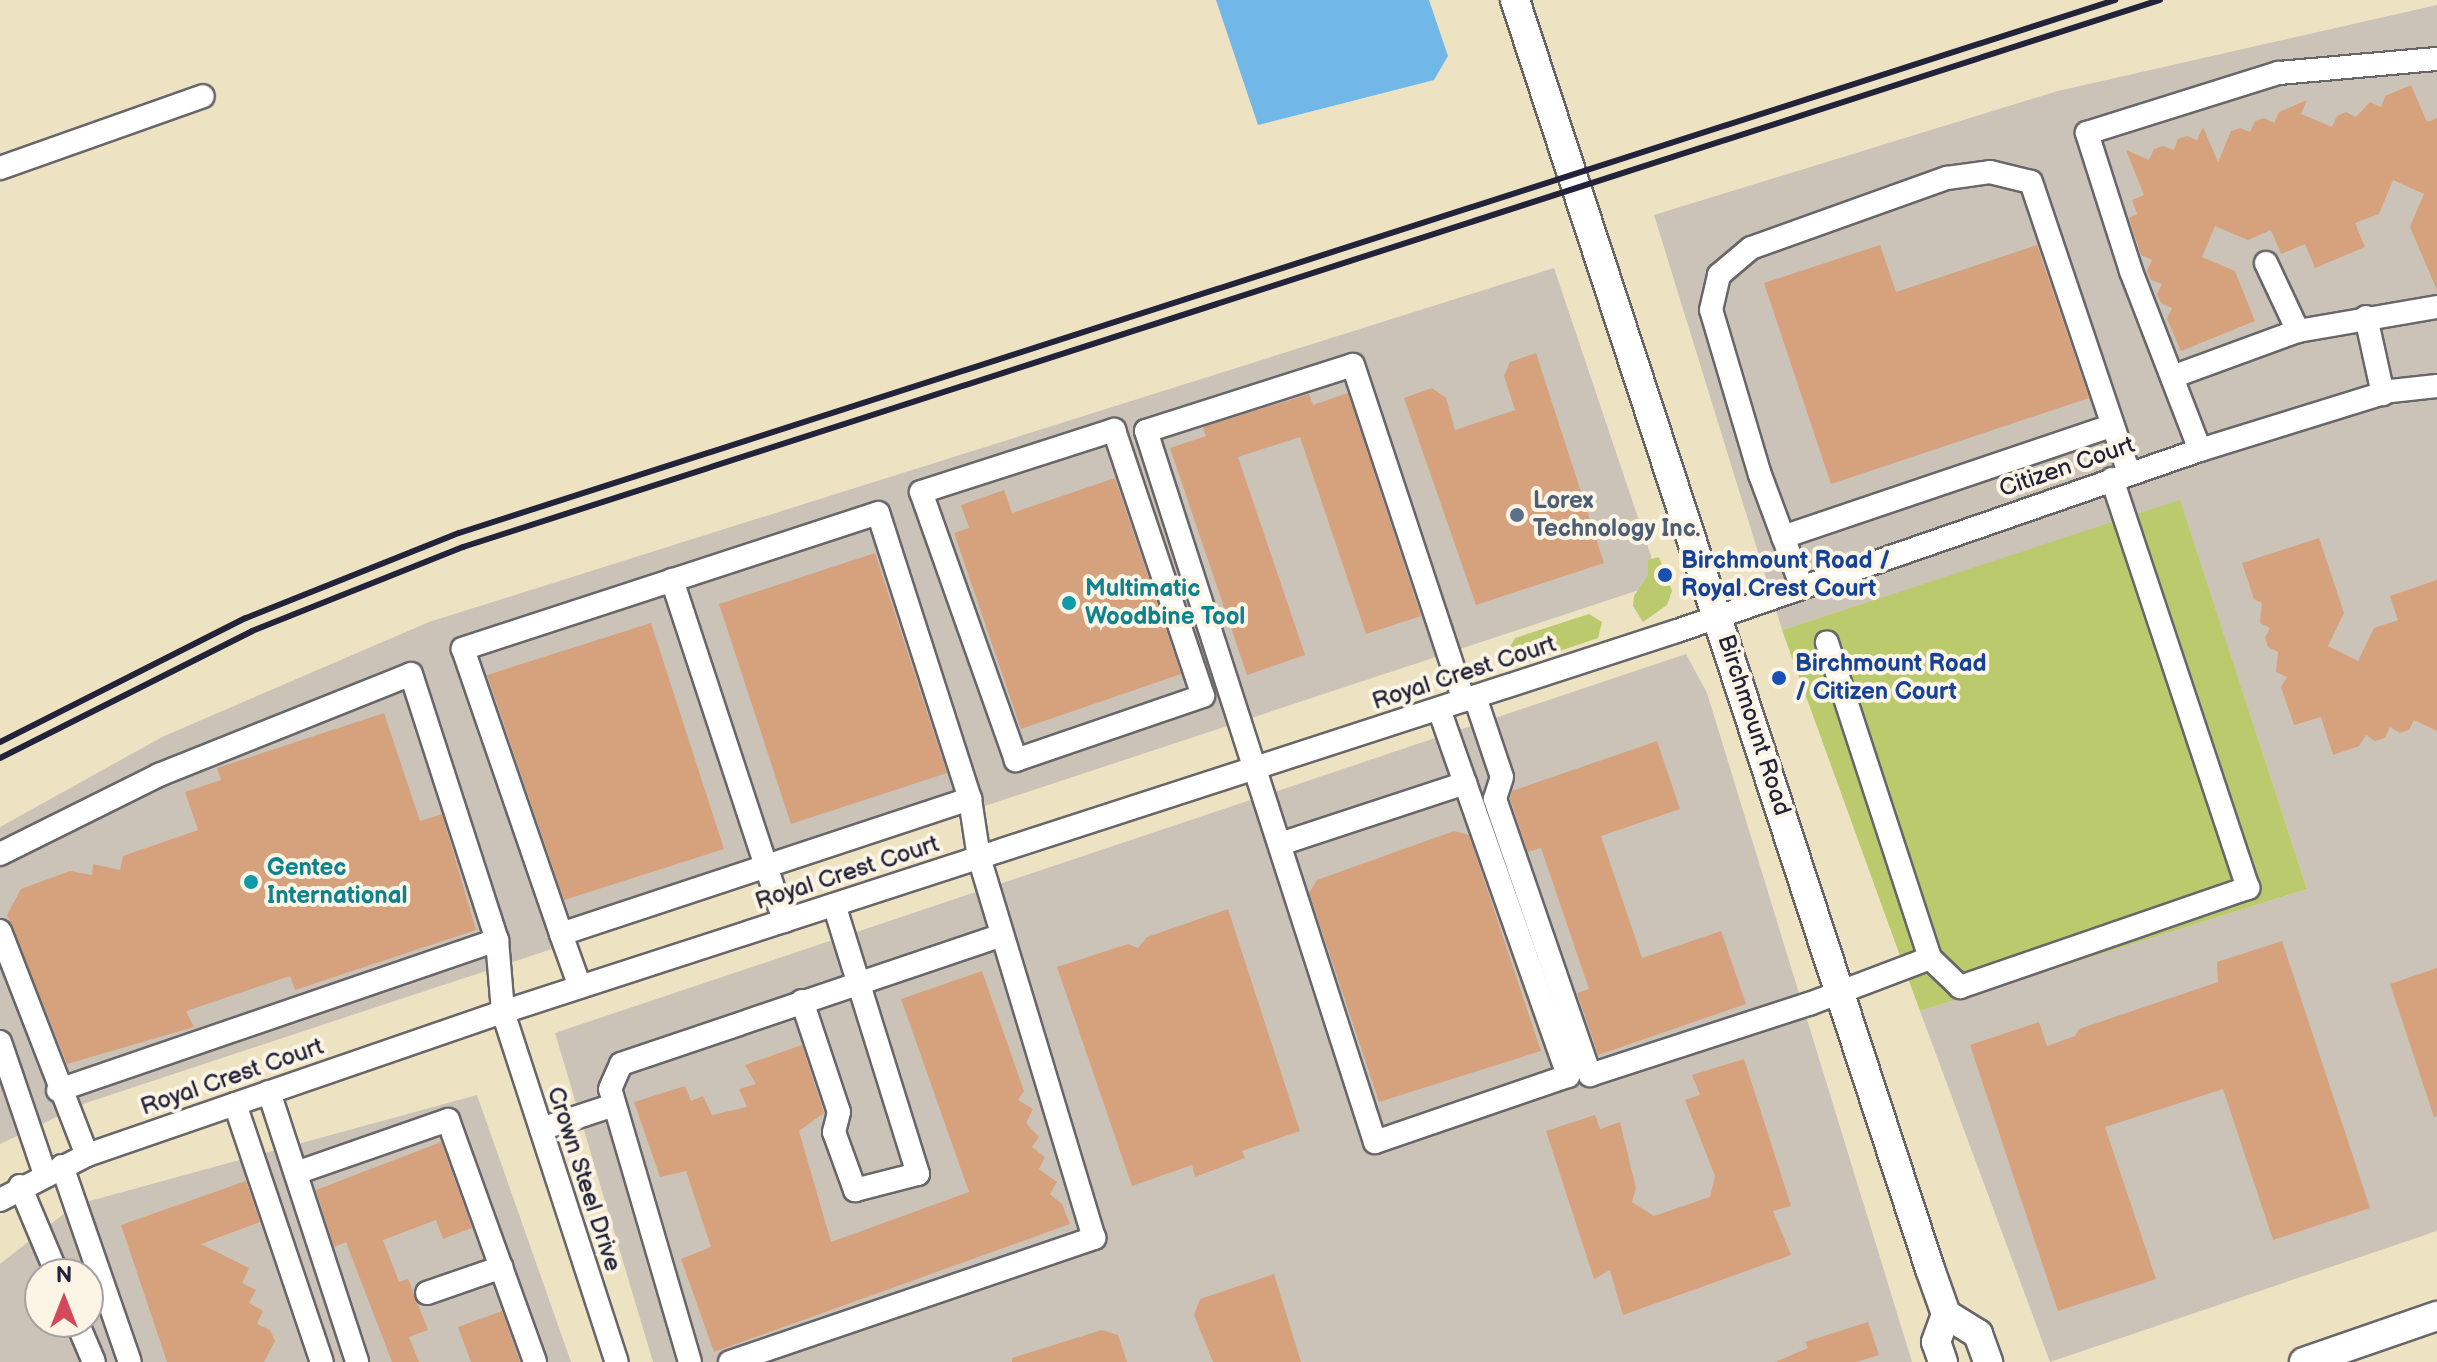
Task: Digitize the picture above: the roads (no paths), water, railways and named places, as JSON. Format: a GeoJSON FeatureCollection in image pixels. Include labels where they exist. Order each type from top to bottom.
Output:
{"type":"FeatureCollection","features":[{"type":"Feature","properties":{"kind":"main road","name":"Birchmount Road"},"geometry":{"type":"LineString","coordinates":[[1515,0],[1946,1314],[1936,1342],[1943,1362]]}},
{"type":"Feature","properties":{"kind":"main road"},"geometry":{"type":"LineString","coordinates":[[1946,1314],[1978,1334],[1988,1362]]}},
{"type":"Feature","properties":{"kind":"main road"},"geometry":{"type":"LineString","coordinates":[[2304,1362],[2437,1316]]}},
{"type":"Feature","properties":{"kind":"street"},"geometry":{"type":"LineString","coordinates":[[2200,450],[2087,133],[2279,73],[2437,59]]}},
{"type":"Feature","properties":{"kind":"street"},"geometry":{"type":"LineString","coordinates":[[0,168],[203,96]]}},
{"type":"Feature","properties":{"kind":"street"},"geometry":{"type":"LineString","coordinates":[[1801,585],[1711,310],[1719,275],[1751,248],[1947,178],[1990,172],[2031,182],[2113,425],[2121,476],[2248,888],[1960,987],[1930,958],[1827,642]]}},
{"type":"Feature","properties":{"kind":"street"},"geometry":{"type":"LineString","coordinates":[[2266,263],[2298,331]]}},
{"type":"Feature","properties":{"kind":"street"},"geometry":{"type":"LineString","coordinates":[[2172,377],[2298,331],[2437,307]]}},
{"type":"Feature","properties":{"kind":"street"},"geometry":{"type":"LineString","coordinates":[[2366,317],[2383,394]]}},
{"type":"Feature","properties":{"kind":"street"},"geometry":{"type":"LineString","coordinates":[[1439,709],[1568,1076],[1375,1142],[1146,431],[1353,365],[1470,699],[1502,777],[1495,799],[1590,1075],[1930,958]]}},
{"type":"Feature","properties":{"kind":"street","name":"Citizen Court"},"geometry":{"type":"LineString","coordinates":[[1719,615],[2200,450],[2383,394],[2437,386]]}},
{"type":"Feature","properties":{"kind":"street"},"geometry":{"type":"LineString","coordinates":[[1783,537],[2113,425]]}},
{"type":"Feature","properties":{"kind":"street"},"geometry":{"type":"LineString","coordinates":[[1114,430],[1148,532],[1203,696],[1016,760],[921,492],[1114,430]]}},
{"type":"Feature","properties":{"kind":"street"},"geometry":{"type":"LineString","coordinates":[[580,987],[463,649],[878,513],[970,799],[979,858],[1094,1238],[730,1362]]}},
{"type":"Feature","properties":{"kind":"street"},"geometry":{"type":"LineString","coordinates":[[1148,532],[1176,522]]}},
{"type":"Feature","properties":{"kind":"street"},"geometry":{"type":"LineString","coordinates":[[672,580],[784,921]]}},
{"type":"Feature","properties":{"kind":"street","name":"Royal Crest Court"},"geometry":{"type":"LineString","coordinates":[[0,1200],[20,1186],[87,1155],[503,1012],[1470,699],[1719,615]]}},
{"type":"Feature","properties":{"kind":"street","name":"Crown Steel Drive"},"geometry":{"type":"LineString","coordinates":[[0,854],[159,775],[411,674],[497,940],[503,1012],[614,1361]]}},
{"type":"Feature","properties":{"kind":"street"},"geometry":{"type":"LineString","coordinates":[[1280,844],[1465,783]]}},
{"type":"Feature","properties":{"kind":"street"},"geometry":{"type":"LineString","coordinates":[[561,934],[970,799]]}},
{"type":"Feature","properties":{"kind":"street"},"geometry":{"type":"LineString","coordinates":[[802,1001],[839,1112],[834,1132],[855,1190],[918,1174],[834,905]]}},
{"type":"Feature","properties":{"kind":"street"},"geometry":{"type":"LineString","coordinates":[[0,931],[58,1090],[87,1155]]}},
{"type":"Feature","properties":{"kind":"street"},"geometry":{"type":"LineString","coordinates":[[690,1362],[610,1089],[621,1064],[1002,935]]}},
{"type":"Feature","properties":{"kind":"street"},"geometry":{"type":"LineString","coordinates":[[58,1090],[497,940]]}},
{"type":"Feature","properties":{"kind":"street"},"geometry":{"type":"LineString","coordinates":[[0,1042],[130,1362]]}},
{"type":"Feature","properties":{"kind":"street"},"geometry":{"type":"LineString","coordinates":[[269,1092],[357,1362]]}},
{"type":"Feature","properties":{"kind":"street"},"geometry":{"type":"LineString","coordinates":[[235,1104],[322,1362]]}},
{"type":"Feature","properties":{"kind":"street"},"geometry":{"type":"LineString","coordinates":[[541,1129],[614,1105]]}},
{"type":"Feature","properties":{"kind":"street"},"geometry":{"type":"LineString","coordinates":[[296,1173],[448,1120],[535,1362]]}},
{"type":"Feature","properties":{"kind":"street"},"geometry":{"type":"LineString","coordinates":[[20,1186],[50,1258]]}},
{"type":"Feature","properties":{"kind":"street"},"geometry":{"type":"LineString","coordinates":[[427,1293],[502,1267]]}},
{"type":"Feature","properties":{"kind":"street"},"geometry":{"type":"LineString","coordinates":[[84,1338],[94,1362]]}},
{"type":"Feature","properties":{"kind":"water"},"geometry":{"type":"Polygon","coordinates":[[[1216,0],[1429,0],[1448,56],[1434,80],[1258,125],[1216,0]]]}},
{"type":"Feature","properties":{"kind":"railway"},"geometry":{"type":"LineString","coordinates":[[0,742],[246,618],[459,533],[2115,0]]}},
{"type":"Feature","properties":{"kind":"railway"},"geometry":{"type":"LineString","coordinates":[[0,758],[252,631],[463,547],[2160,0]]}},
{"type":"Feature","properties":{"kind":"place","name":"Lorex Technology Inc."},"geometry":{"type":"Point","coordinates":[1517,515]}},
{"type":"Feature","properties":{"kind":"place","name":"Birchmount Road / Royal Crest Court"},"geometry":{"type":"Point","coordinates":[1665,575]}},
{"type":"Feature","properties":{"kind":"place","name":"Multimatic Woodbine Tool"},"geometry":{"type":"Point","coordinates":[1069,603]}},
{"type":"Feature","properties":{"kind":"place","name":"Birchmount Road / Citizen Court"},"geometry":{"type":"Point","coordinates":[1779,678]}},
{"type":"Feature","properties":{"kind":"place","name":"Gentec International"},"geometry":{"type":"Point","coordinates":[251,882]}}]}
